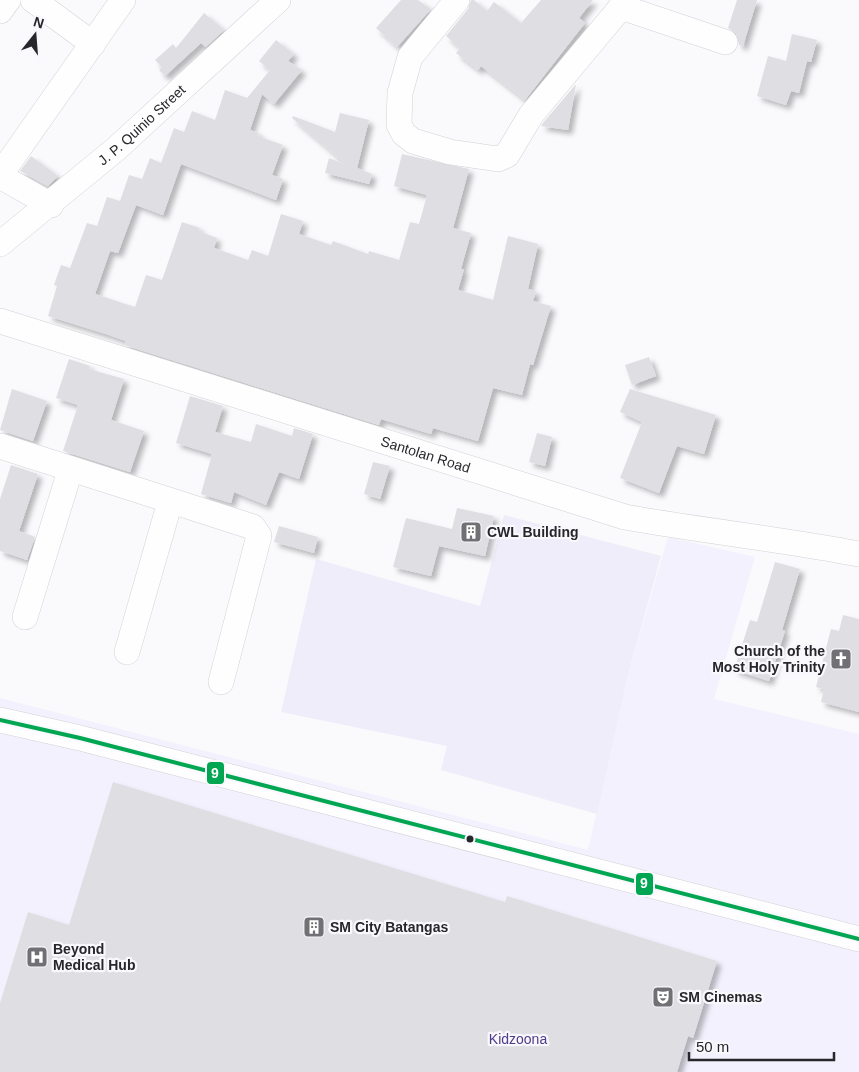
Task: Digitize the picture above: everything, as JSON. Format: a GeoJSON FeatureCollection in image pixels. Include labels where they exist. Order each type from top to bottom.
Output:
{"type":"FeatureCollection","features":[{"type":"Feature","properties":{"kind":"street"},"geometry":{"type":"LineString","coordinates":[[0,11],[8,0]]}},
{"type":"Feature","properties":{"kind":"street"},"geometry":{"type":"LineString","coordinates":[[33,0],[93,44]]}},
{"type":"Feature","properties":{"kind":"street"},"geometry":{"type":"LineString","coordinates":[[51,205],[0,175],[123,0]]}},
{"type":"Feature","properties":{"kind":"street","name":"J. P. Quinio Street"},"geometry":{"type":"LineString","coordinates":[[0,244],[51,205],[116,149],[278,0]]}},
{"type":"Feature","properties":{"kind":"street"},"geometry":{"type":"LineString","coordinates":[[457,0],[410,57],[400,93],[399,125],[404,134],[413,141],[450,152],[498,159],[507,154],[531,115],[624,4],[724,42]]}},
{"type":"Feature","properties":{"kind":"street","name":"Santolan Road"},"geometry":{"type":"LineString","coordinates":[[0,322],[596,509],[689,529],[799,543],[859,554]]}},
{"type":"Feature","properties":{"kind":"street"},"geometry":{"type":"LineString","coordinates":[[0,446],[70,471],[253,527],[259,536],[221,682]]}},
{"type":"Feature","properties":{"kind":"street"},"geometry":{"type":"LineString","coordinates":[[25,617],[70,471]]}},
{"type":"Feature","properties":{"kind":"street"},"geometry":{"type":"LineString","coordinates":[[127,652],[170,502]]}},
{"type":"Feature","properties":{"kind":"street"},"geometry":{"type":"LineString","coordinates":[[0,720],[859,939]]}},
{"type":"Feature","properties":{"kind":"shaded area"},"geometry":{"type":"Polygon","coordinates":[[[504,515],[661,556],[627,679],[597,814],[441,770],[447,746],[281,712],[316,559],[480,606],[504,515]]]}},
{"type":"Feature","properties":{"kind":"shaded area","name":"SM City Batangas"},"geometry":{"type":"Polygon","coordinates":[[[668,537],[755,557],[714,699],[859,734],[859,1072],[0,1072],[0,698],[588,850],[627,679],[668,537]]]}},
{"type":"Feature","properties":{"kind":"building"},"geometry":{"type":"Polygon","coordinates":[[[401,0],[418,0],[431,9],[397,47],[376,28],[401,0]]]}},
{"type":"Feature","properties":{"kind":"building"},"geometry":{"type":"Polygon","coordinates":[[[471,0],[474,0],[487,11],[494,2],[521,23],[541,0],[593,0],[579,18],[585,23],[525,100],[481,66],[478,70],[456,53],[460,48],[446,36],[468,9],[471,0]]]}},
{"type":"Feature","properties":{"kind":"building"},"geometry":{"type":"Polygon","coordinates":[[[737,0],[757,0],[743,46],[739,45],[736,33],[728,28],[737,0]]]}},
{"type":"Feature","properties":{"kind":"building"},"geometry":{"type":"Polygon","coordinates":[[[204,13],[224,30],[206,47],[201,43],[165,76],[159,70],[162,67],[155,60],[173,44],[176,48],[204,13]]]}},
{"type":"Feature","properties":{"kind":"building"},"geometry":{"type":"Polygon","coordinates":[[[792,34],[817,40],[811,62],[807,61],[799,93],[791,91],[786,105],[757,96],[768,56],[786,61],[792,34]]]}},
{"type":"Feature","properties":{"kind":"building"},"geometry":{"type":"Polygon","coordinates":[[[276,40],[294,54],[288,61],[302,70],[274,104],[262,94],[250,130],[259,133],[258,136],[283,145],[272,175],[283,179],[276,200],[181,164],[163,215],[136,205],[118,253],[110,251],[95,294],[135,307],[146,275],[162,280],[182,222],[200,228],[198,231],[217,238],[214,248],[248,260],[252,250],[268,256],[281,214],[303,221],[299,234],[331,245],[333,241],[368,254],[369,251],[399,260],[410,222],[419,224],[427,195],[394,186],[402,154],[469,169],[453,228],[471,233],[461,269],[464,269],[458,290],[493,300],[508,236],[538,244],[528,289],[536,291],[533,301],[551,306],[533,365],[530,364],[522,395],[493,388],[478,441],[433,428],[431,434],[381,419],[379,425],[140,350],[125,345],[126,341],[48,316],[57,286],[54,285],[61,265],[70,268],[87,223],[97,226],[107,197],[120,201],[129,175],[142,179],[150,158],[161,163],[174,128],[184,132],[192,111],[215,120],[225,90],[247,98],[270,70],[259,61],[276,40]]]}},
{"type":"Feature","properties":{"kind":"building"},"geometry":{"type":"Polygon","coordinates":[[[576,84],[568,130],[541,126],[543,123],[576,84]]]}},
{"type":"Feature","properties":{"kind":"building"},"geometry":{"type":"Polygon","coordinates":[[[340,113],[369,120],[357,168],[372,174],[369,184],[325,173],[329,158],[347,165],[292,118],[293,116],[335,132],[340,113]]]}},
{"type":"Feature","properties":{"kind":"building"},"geometry":{"type":"Polygon","coordinates":[[[31,156],[58,176],[48,186],[20,171],[31,156]]]}},
{"type":"Feature","properties":{"kind":"building"},"geometry":{"type":"Polygon","coordinates":[[[649,357],[656,376],[632,385],[625,365],[649,357]]]}},
{"type":"Feature","properties":{"kind":"building"},"geometry":{"type":"Polygon","coordinates":[[[69,359],[90,366],[89,369],[124,379],[111,420],[144,431],[130,472],[63,451],[78,405],[56,398],[69,359]]]}},
{"type":"Feature","properties":{"kind":"building"},"geometry":{"type":"Polygon","coordinates":[[[12,389],[47,401],[33,441],[0,430],[12,389]]]}},
{"type":"Feature","properties":{"kind":"building"},"geometry":{"type":"Polygon","coordinates":[[[630,389],[716,415],[704,454],[677,446],[659,493],[620,478],[642,422],[620,412],[630,389]]]}},
{"type":"Feature","properties":{"kind":"building"},"geometry":{"type":"Polygon","coordinates":[[[190,396],[223,406],[215,432],[251,442],[256,424],[292,436],[294,428],[313,434],[299,479],[279,472],[266,505],[234,492],[231,503],[201,494],[212,454],[176,443],[190,396]]]}},
{"type":"Feature","properties":{"kind":"building"},"geometry":{"type":"Polygon","coordinates":[[[537,433],[552,437],[545,466],[529,462],[537,433]]]}},
{"type":"Feature","properties":{"kind":"building"},"geometry":{"type":"Polygon","coordinates":[[[373,462],[390,466],[380,499],[364,494],[373,462]]]}},
{"type":"Feature","properties":{"kind":"building"},"geometry":{"type":"Polygon","coordinates":[[[11,465],[38,474],[19,531],[35,537],[27,560],[0,551],[0,499],[11,465]]]}},
{"type":"Feature","properties":{"kind":"building"},"geometry":{"type":"Polygon","coordinates":[[[457,508],[494,516],[485,556],[439,546],[431,576],[393,567],[406,518],[452,529],[457,508]]]}},
{"type":"Feature","properties":{"kind":"building"},"geometry":{"type":"Polygon","coordinates":[[[279,526],[318,537],[314,553],[274,542],[279,526]]]}},
{"type":"Feature","properties":{"kind":"building"},"geometry":{"type":"Polygon","coordinates":[[[775,562],[800,569],[782,630],[785,631],[769,681],[734,670],[750,620],[757,622],[775,562]]]}},
{"type":"Feature","properties":{"kind":"building","name":"Church of the Most Holy Trinity"},"geometry":{"type":"Polygon","coordinates":[[[843,615],[859,619],[859,712],[821,702],[824,689],[816,687],[831,629],[839,631],[843,615]]]}},
{"type":"Feature","properties":{"kind":"building","name":"SM City Batangas"},"geometry":{"type":"Polygon","coordinates":[[[113,782],[505,902],[507,896],[717,961],[693,1038],[688,1036],[677,1072],[0,1072],[0,1003],[28,912],[69,925],[113,782]]]}},
{"type":"Feature","properties":{"kind":"transit line","name":"9"},"geometry":{"type":"LineString","coordinates":[[0,720],[80,738],[859,939]]}},
{"type":"Feature","properties":{"kind":"place","name":"CWL Building"},"geometry":{"type":"Point","coordinates":[471,532]}},
{"type":"Feature","properties":{"kind":"place","name":"Church of the Most Holy Trinity"},"geometry":{"type":"Point","coordinates":[841,659]}},
{"type":"Feature","properties":{"kind":"place","name":"SM City Batangas"},"geometry":{"type":"Point","coordinates":[314,927]}},
{"type":"Feature","properties":{"kind":"place","name":"Beyond Medical Hub"},"geometry":{"type":"Point","coordinates":[37,957]}},
{"type":"Feature","properties":{"kind":"place","name":"SM Cinemas"},"geometry":{"type":"Point","coordinates":[663,997]}},
{"type":"Feature","properties":{"kind":"park label","name":"Kidzoona"},"geometry":{"type":"Point","coordinates":[518,1039]}}]}
